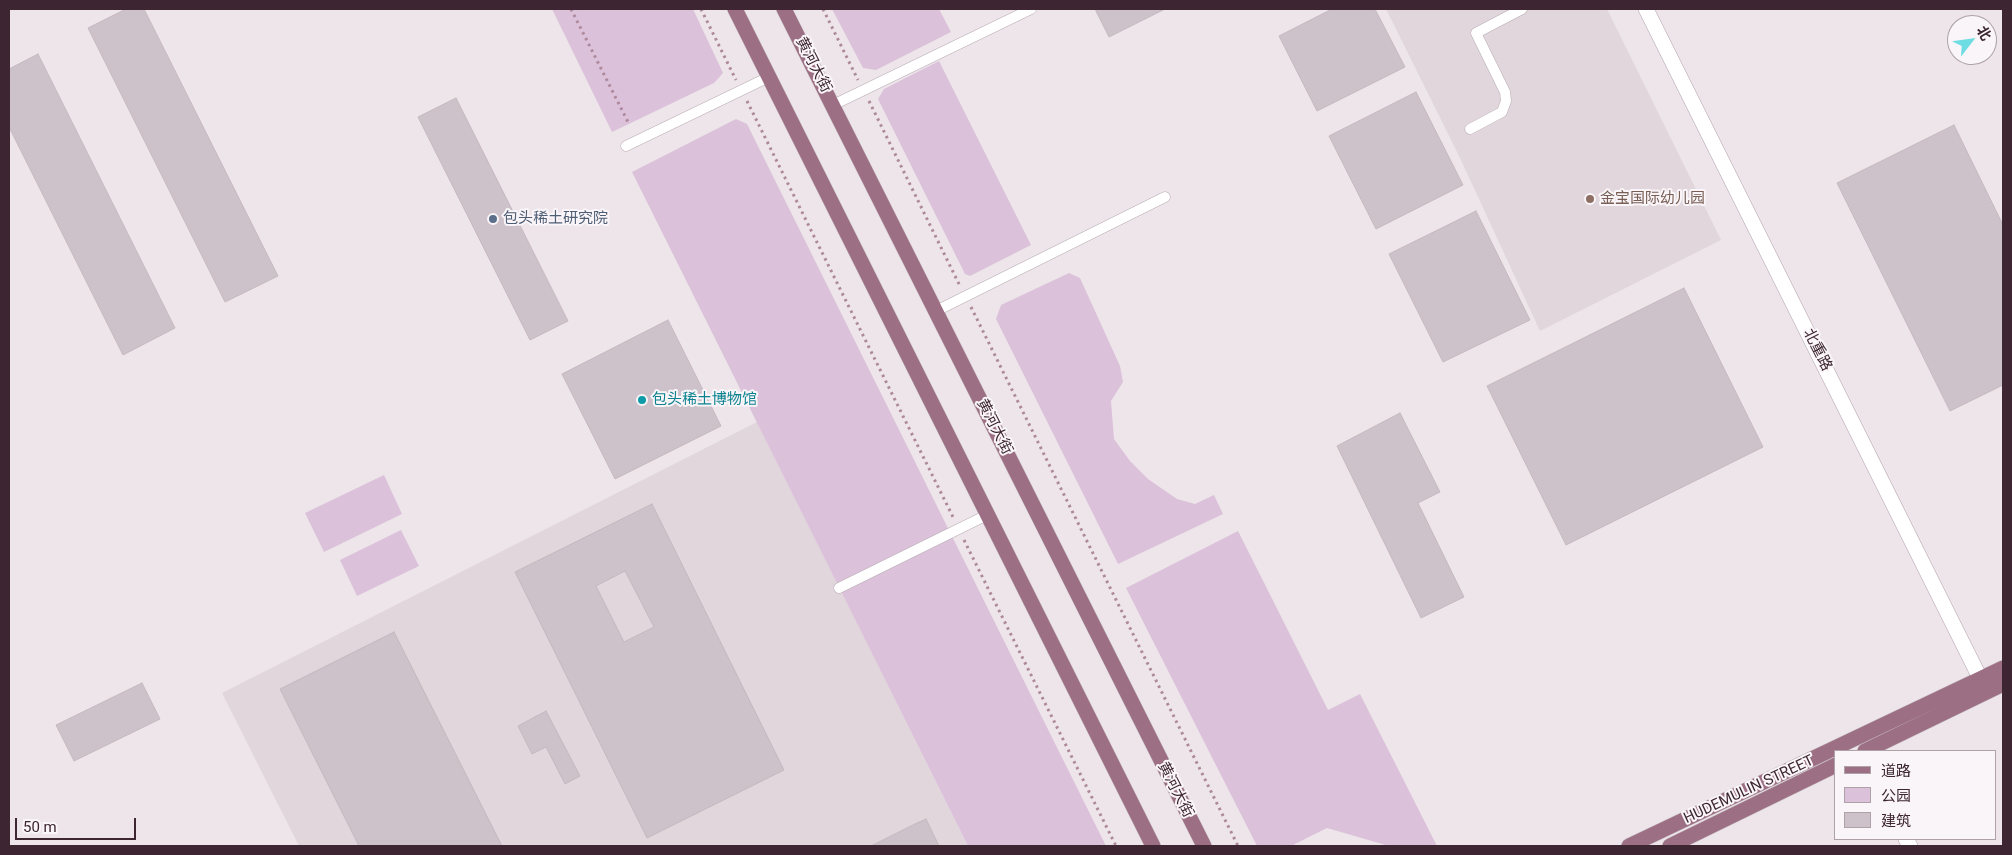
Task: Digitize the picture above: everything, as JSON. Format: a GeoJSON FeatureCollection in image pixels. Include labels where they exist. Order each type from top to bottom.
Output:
{"type":"FeatureCollection","features":[{"type":"Feature","properties":{"kind":"main road"},"geometry":{"type":"LineString","coordinates":[[735,9],[1153,846]]}},
{"type":"Feature","properties":{"kind":"main road","name":"黄河大街"},"geometry":{"type":"LineString","coordinates":[[784,9],[1204,846]]}},
{"type":"Feature","properties":{"kind":"main road","name":"HUDEMULIN STREET"},"geometry":{"type":"LineString","coordinates":[[1861,747],[1984,686],[2003,668]]}},
{"type":"Feature","properties":{"kind":"main road","name":"HUDEMULIN STREET"},"geometry":{"type":"LineString","coordinates":[[1984,686],[2003,684]]}},
{"type":"Feature","properties":{"kind":"main road","name":"HUDEMULIN STREET"},"geometry":{"type":"LineString","coordinates":[[1629,846],[1834,759]]}},
{"type":"Feature","properties":{"kind":"main road","name":"HUDEMULIN STREET"},"geometry":{"type":"LineString","coordinates":[[1670,846],[1834,766]]}},
{"type":"Feature","properties":{"kind":"street","name":"北重路"},"geometry":{"type":"LineString","coordinates":[[1646,9],[1984,686]]}},
{"type":"Feature","properties":{"kind":"lane"},"geometry":{"type":"LineString","coordinates":[[833,105],[1031,9]]}},
{"type":"Feature","properties":{"kind":"lane"},"geometry":{"type":"LineString","coordinates":[[1470,130],[1502,112],[1506,101],[1504,92],[1476,33],[1522,9]]}},
{"type":"Feature","properties":{"kind":"lane"},"geometry":{"type":"LineString","coordinates":[[626,146],[769,77]]}},
{"type":"Feature","properties":{"kind":"lane"},"geometry":{"type":"LineString","coordinates":[[936,311],[1164,197]]}},
{"type":"Feature","properties":{"kind":"lane"},"geometry":{"type":"LineString","coordinates":[[839,588],[987,515]]}},
{"type":"Feature","properties":{"kind":"path"},"geometry":{"type":"LineString","coordinates":[[570,9],[629,124]]}},
{"type":"Feature","properties":{"kind":"path"},"geometry":{"type":"LineString","coordinates":[[701,9],[1116,846]]}},
{"type":"Feature","properties":{"kind":"path"},"geometry":{"type":"LineString","coordinates":[[823,9],[1238,846]]}},
{"type":"Feature","properties":{"kind":"shaded area","name":"金宝国际幼儿园"},"geometry":{"type":"Polygon","coordinates":[[[1386,9],[1607,9],[1721,240],[1540,331],[1460,158],[1386,9]]]}},
{"type":"Feature","properties":{"kind":"shaded area"},"geometry":{"type":"Polygon","coordinates":[[[757,422],[968,846],[299,846],[222,693],[757,422]]]}},
{"type":"Feature","properties":{"kind":"green space"},"geometry":{"type":"Polygon","coordinates":[[[552,9],[693,9],[723,73],[714,83],[612,132],[552,9]]]}},
{"type":"Feature","properties":{"kind":"green space"},"geometry":{"type":"Polygon","coordinates":[[[832,9],[939,9],[951,32],[876,70],[863,68],[832,9]]]}},
{"type":"Feature","properties":{"kind":"green space"},"geometry":{"type":"Polygon","coordinates":[[[939,61],[1031,245],[970,276],[965,274],[878,99],[884,89],[939,61]]]}},
{"type":"Feature","properties":{"kind":"green space"},"geometry":{"type":"Polygon","coordinates":[[[736,119],[747,124],[1106,846],[968,846],[632,172],[736,119]]]}},
{"type":"Feature","properties":{"kind":"green space"},"geometry":{"type":"Polygon","coordinates":[[[1069,273],[1080,278],[1120,366],[1123,382],[1111,401],[1114,439],[1130,461],[1148,479],[1177,499],[1195,504],[1214,495],[1223,514],[1118,564],[996,319],[1001,305],[1069,273]]]}},
{"type":"Feature","properties":{"kind":"green space"},"geometry":{"type":"Polygon","coordinates":[[[384,475],[402,514],[324,552],[305,513],[384,475]]]}},
{"type":"Feature","properties":{"kind":"green space"},"geometry":{"type":"Polygon","coordinates":[[[401,530],[419,566],[357,596],[340,560],[401,530]]]}},
{"type":"Feature","properties":{"kind":"green space"},"geometry":{"type":"Polygon","coordinates":[[[1238,531],[1328,710],[1360,694],[1437,846],[1389,846],[1327,828],[1291,846],[1257,846],[1126,588],[1238,531]]]}},
{"type":"Feature","properties":{"kind":"building"},"geometry":{"type":"Polygon","coordinates":[[[126,9],[144,9],[278,276],[225,302],[88,28],[126,9]]]}},
{"type":"Feature","properties":{"kind":"building"},"geometry":{"type":"Polygon","coordinates":[[[1095,9],[1165,9],[1109,37],[1095,9]]]}},
{"type":"Feature","properties":{"kind":"building"},"geometry":{"type":"Polygon","coordinates":[[[1332,9],[1375,9],[1405,67],[1317,111],[1279,36],[1332,9]]]}},
{"type":"Feature","properties":{"kind":"building"},"geometry":{"type":"Polygon","coordinates":[[[38,54],[175,328],[123,355],[9,127],[9,69],[38,54]]]}},
{"type":"Feature","properties":{"kind":"building"},"geometry":{"type":"Polygon","coordinates":[[[1416,92],[1463,185],[1376,229],[1329,136],[1416,92]]]}},
{"type":"Feature","properties":{"kind":"building","name":"包头稀土研究院"},"geometry":{"type":"Polygon","coordinates":[[[456,98],[568,321],[530,340],[418,117],[456,98]]]}},
{"type":"Feature","properties":{"kind":"building"},"geometry":{"type":"Polygon","coordinates":[[[1954,125],[2003,225],[2003,385],[1950,411],[1837,183],[1954,125]]]}},
{"type":"Feature","properties":{"kind":"building"},"geometry":{"type":"Polygon","coordinates":[[[1476,211],[1530,320],[1443,362],[1389,254],[1476,211]]]}},
{"type":"Feature","properties":{"kind":"building"},"geometry":{"type":"Polygon","coordinates":[[[1684,288],[1763,447],[1566,545],[1487,386],[1684,288]]]}},
{"type":"Feature","properties":{"kind":"building","name":"包头稀土博物馆"},"geometry":{"type":"Polygon","coordinates":[[[668,320],[721,426],[615,479],[562,374],[668,320]]]}},
{"type":"Feature","properties":{"kind":"building"},"geometry":{"type":"Polygon","coordinates":[[[1400,413],[1440,492],[1418,503],[1464,597],[1421,618],[1337,446],[1400,413]]]}},
{"type":"Feature","properties":{"kind":"building"},"geometry":{"type":"Polygon","coordinates":[[[652,504],[784,770],[647,838],[515,572],[652,504]],[[625,571],[596,586],[624,642],[654,627],[625,571]]]}},
{"type":"Feature","properties":{"kind":"building"},"geometry":{"type":"Polygon","coordinates":[[[394,632],[502,846],[359,846],[280,689],[394,632]]]}},
{"type":"Feature","properties":{"kind":"building"},"geometry":{"type":"Polygon","coordinates":[[[142,683],[160,719],[74,761],[56,725],[142,683]]]}},
{"type":"Feature","properties":{"kind":"building"},"geometry":{"type":"Polygon","coordinates":[[[546,711],[580,776],[565,784],[546,747],[532,754],[518,726],[546,711]]]}},
{"type":"Feature","properties":{"kind":"building"},"geometry":{"type":"Polygon","coordinates":[[[926,819],[939,846],[871,846],[915,824],[926,819]]]}},
{"type":"Feature","properties":{"kind":"place","name":"金宝国际幼儿园"},"geometry":{"type":"Point","coordinates":[1590,199]}},
{"type":"Feature","properties":{"kind":"place","name":"包头稀土研究院"},"geometry":{"type":"Point","coordinates":[493,219]}},
{"type":"Feature","properties":{"kind":"place","name":"包头稀土博物馆"},"geometry":{"type":"Point","coordinates":[642,400]}}]}
